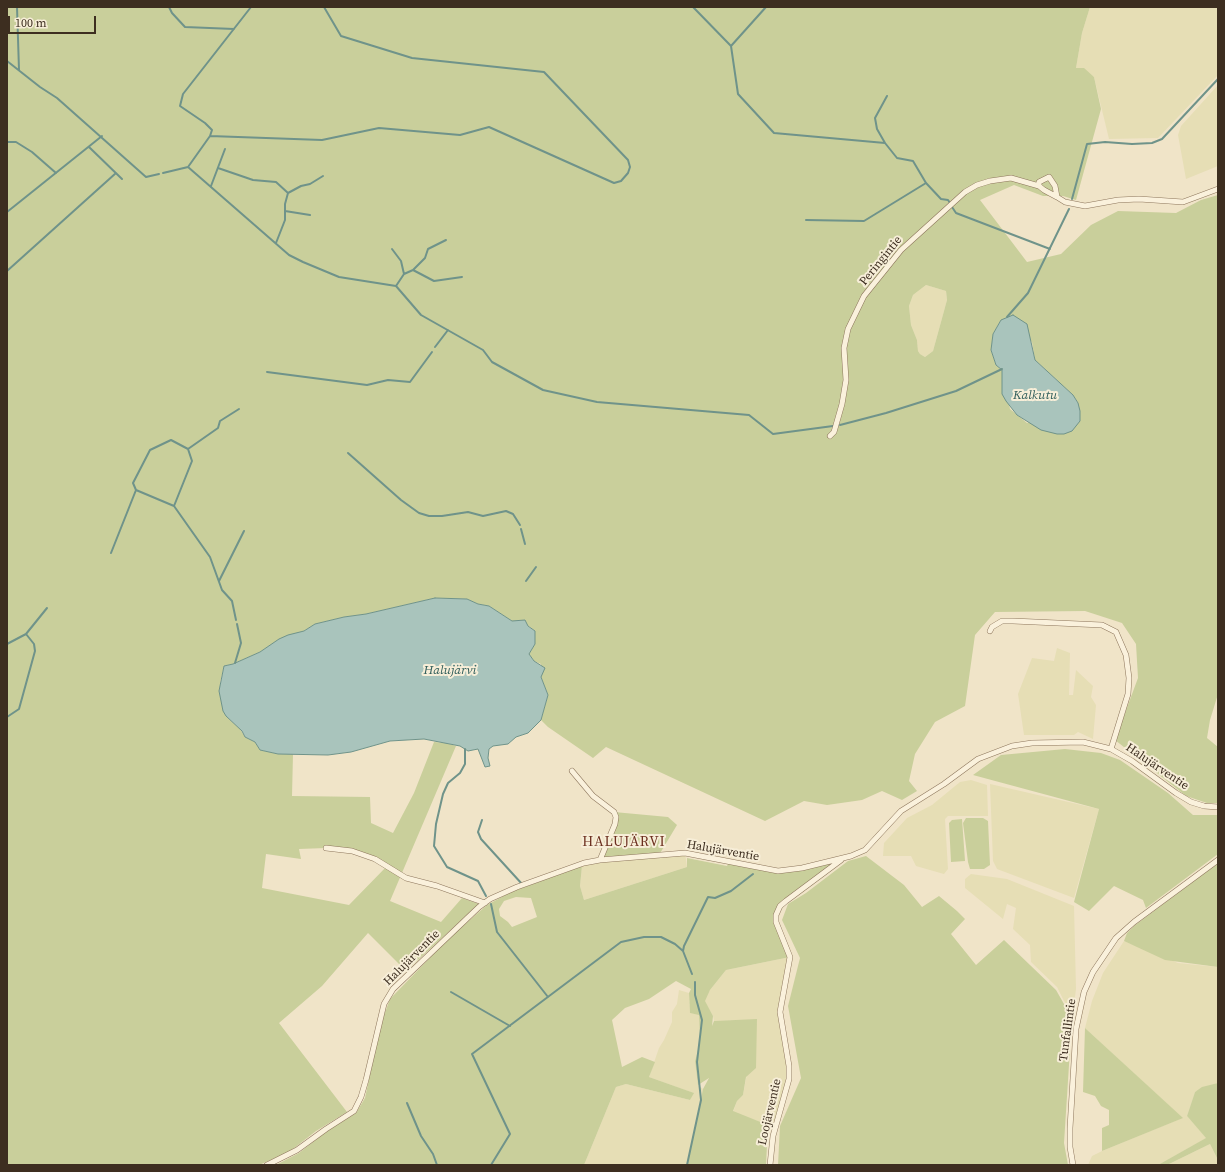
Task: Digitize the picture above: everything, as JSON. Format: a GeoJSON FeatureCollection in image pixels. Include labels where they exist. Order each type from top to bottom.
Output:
{"type":"FeatureCollection","features":[{"type":"Feature","properties":{"kind":"street"},"geometry":{"type":"LineString","coordinates":[[1039,186],[1039,182],[1049,177],[1055,186],[1057,197]]}},
{"type":"Feature","properties":{"kind":"street","name":"Peringintie"},"geometry":{"type":"LineString","coordinates":[[830,436],[834,432],[842,404],[846,380],[844,348],[848,329],[864,296],[901,250],[966,192],[977,185],[990,181],[1011,178],[1039,186],[1069,203],[1085,206],[1118,200],[1139,199],[1176,203],[1183,202],[1218,189]]}},
{"type":"Feature","properties":{"kind":"street"},"geometry":{"type":"LineString","coordinates":[[990,631],[992,626],[1002,621],[1013,621],[1102,625],[1116,632],[1126,655],[1129,678],[1128,694],[1111,749]]}},
{"type":"Feature","properties":{"kind":"street","name":"Halujärventie"},"geometry":{"type":"LineString","coordinates":[[267,1165],[297,1150],[354,1111],[361,1097],[366,1080],[382,1010],[393,989],[484,903],[522,885],[584,863],[600,860],[685,853],[778,871],[802,868],[842,858],[865,850],[901,811],[944,784],[978,759],[995,751],[1019,745],[1083,742],[1111,749],[1132,761],[1191,802],[1204,806],[1218,807]]}},
{"type":"Feature","properties":{"kind":"street"},"geometry":{"type":"LineString","coordinates":[[572,772],[589,793],[614,812],[616,817],[615,824],[600,860]]}},
{"type":"Feature","properties":{"kind":"street"},"geometry":{"type":"LineString","coordinates":[[326,848],[352,851],[375,859],[406,878],[437,886],[484,903]]}},
{"type":"Feature","properties":{"kind":"street","name":"Loojärventie"},"geometry":{"type":"LineString","coordinates":[[770,1165],[773,1136],[789,1079],[789,1066],[780,1012],[790,957],[776,922],[776,915],[780,906],[842,858]]}},
{"type":"Feature","properties":{"kind":"street","name":"Tunfallintie"},"geometry":{"type":"LineString","coordinates":[[1073,1165],[1070,1147],[1070,1128],[1076,1029],[1084,992],[1093,972],[1116,938],[1218,860]]}},
{"type":"Feature","properties":{"kind":"shaded area"},"geometry":{"type":"Polygon","coordinates":[[[1090,7],[1218,7],[1218,75],[1158,138],[1109,139],[1094,77],[1076,68],[1082,33],[1090,7]]]}},
{"type":"Feature","properties":{"kind":"shaded area"},"geometry":{"type":"Polygon","coordinates":[[[1218,85],[1218,166],[1186,179],[1178,135],[1181,126],[1218,85]]]}},
{"type":"Feature","properties":{"kind":"shaded area"},"geometry":{"type":"Polygon","coordinates":[[[926,285],[946,291],[947,300],[933,351],[925,357],[918,351],[917,340],[911,325],[909,306],[913,295],[926,285]]]}},
{"type":"Feature","properties":{"kind":"shaded area"},"geometry":{"type":"Polygon","coordinates":[[[1057,648],[1070,653],[1069,695],[1073,695],[1076,670],[1093,686],[1091,697],[1096,705],[1093,739],[1078,732],[1074,735],[1024,735],[1018,694],[1032,658],[1054,661],[1057,648]]]}},
{"type":"Feature","properties":{"kind":"shaded area"},"geometry":{"type":"Polygon","coordinates":[[[971,780],[987,785],[988,816],[948,816],[945,819],[948,869],[944,874],[916,866],[911,856],[883,856],[884,843],[907,818],[932,805],[960,782],[971,780]]]}},
{"type":"Feature","properties":{"kind":"shaded area"},"geometry":{"type":"Polygon","coordinates":[[[990,784],[1099,809],[1074,898],[997,869],[993,861],[990,784]]]}},
{"type":"Feature","properties":{"kind":"shaded area"},"geometry":{"type":"Polygon","coordinates":[[[685,853],[687,867],[584,900],[580,886],[582,866],[600,860],[685,853]]]}},
{"type":"Feature","properties":{"kind":"shaded area"},"geometry":{"type":"Polygon","coordinates":[[[971,874],[1007,879],[1074,906],[1076,989],[1073,1012],[1064,1001],[1057,987],[1031,962],[1030,945],[1013,929],[1016,908],[1007,904],[1003,919],[965,888],[965,879],[971,874]]]}},
{"type":"Feature","properties":{"kind":"shaded area"},"geometry":{"type":"Polygon","coordinates":[[[1124,941],[1178,963],[1218,967],[1218,1083],[1195,1092],[1187,1116],[1207,1138],[1158,1165],[1088,1165],[1092,1156],[1102,1151],[1182,1118],[1085,1028],[1092,1001],[1103,973],[1124,941]]]}},
{"type":"Feature","properties":{"kind":"shaded area"},"geometry":{"type":"Polygon","coordinates":[[[790,957],[782,1002],[789,1079],[776,1120],[768,1125],[733,1112],[737,1101],[743,1095],[757,1020],[714,1021],[713,1016],[704,1001],[710,990],[726,970],[790,957]]]}},
{"type":"Feature","properties":{"kind":"shaded area"},"geometry":{"type":"Polygon","coordinates":[[[679,990],[689,993],[690,1013],[699,1014],[700,1042],[695,1061],[698,1085],[703,1089],[687,1165],[584,1165],[616,1087],[626,1084],[690,1100],[693,1093],[649,1077],[659,1048],[672,1022],[672,1012],[677,1004],[679,990]]]}},
{"type":"Feature","properties":{"kind":"shaded area"},"geometry":{"type":"Polygon","coordinates":[[[1210,1144],[1218,1160],[1218,1165],[1167,1165],[1210,1144]]]}},
{"type":"Feature","properties":{"kind":"green space"},"geometry":{"type":"Polygon","coordinates":[[[7,7],[1090,7],[1082,33],[1076,68],[1084,68],[1094,77],[1101,109],[1076,200],[1063,196],[1043,196],[1014,185],[980,200],[1027,262],[1061,254],[1091,225],[1118,211],[1176,213],[1201,200],[1218,195],[1218,694],[1210,720],[1207,738],[1218,747],[1218,803],[1207,803],[1186,796],[1115,740],[1138,678],[1136,644],[1122,623],[1085,611],[995,612],[975,635],[965,706],[935,722],[915,754],[909,781],[917,791],[902,800],[882,791],[862,800],[827,805],[804,801],[765,821],[606,747],[593,758],[548,727],[541,720],[548,695],[541,677],[541,664],[534,661],[529,654],[535,644],[535,631],[521,620],[517,622],[512,621],[489,606],[478,604],[467,599],[435,598],[315,624],[304,631],[280,639],[260,652],[233,664],[224,666],[220,683],[226,716],[240,729],[245,737],[255,742],[260,750],[278,754],[293,754],[292,796],[370,797],[371,823],[393,833],[414,793],[434,742],[447,743],[456,746],[390,901],[441,922],[462,898],[479,904],[406,971],[368,933],[322,986],[279,1023],[347,1112],[316,1131],[289,1152],[259,1165],[7,1165],[7,7]],[[926,285],[913,295],[909,306],[911,325],[917,340],[918,351],[925,357],[933,351],[947,300],[946,291],[926,285]],[[1001,320],[993,334],[991,350],[996,365],[1002,370],[1010,409],[1027,423],[1078,403],[1073,395],[1035,360],[1032,342],[1001,320]],[[326,848],[299,849],[301,859],[266,854],[262,888],[349,905],[388,865],[375,859],[326,848]]]}},
{"type":"Feature","properties":{"kind":"green space"},"geometry":{"type":"Polygon","coordinates":[[[1065,749],[1101,753],[1120,760],[1168,793],[1193,815],[1218,815],[1218,854],[1146,908],[1143,900],[1114,886],[1089,911],[1074,902],[1099,809],[973,775],[1001,755],[1065,749]]]}},
{"type":"Feature","properties":{"kind":"green space"},"geometry":{"type":"Polygon","coordinates":[[[614,812],[668,817],[677,825],[659,855],[600,860],[615,824],[614,812]]]}},
{"type":"Feature","properties":{"kind":"green space"},"geometry":{"type":"Polygon","coordinates":[[[966,818],[983,818],[988,821],[990,865],[984,869],[970,869],[963,823],[966,818]]]}},
{"type":"Feature","properties":{"kind":"green space"},"geometry":{"type":"Polygon","coordinates":[[[962,819],[965,861],[951,862],[949,823],[952,820],[962,819]]]}},
{"type":"Feature","properties":{"kind":"green space"},"geometry":{"type":"Polygon","coordinates":[[[866,856],[904,885],[922,907],[939,896],[957,911],[965,919],[951,934],[976,965],[1004,940],[1056,990],[1072,1018],[1064,1143],[1068,1165],[778,1165],[780,1126],[801,1078],[788,1006],[800,958],[782,920],[788,904],[806,893],[848,861],[866,856]]]}},
{"type":"Feature","properties":{"kind":"green space"},"geometry":{"type":"Polygon","coordinates":[[[687,858],[727,866],[729,862],[778,871],[842,858],[786,901],[776,915],[790,957],[726,970],[710,990],[705,1001],[713,1016],[712,1026],[714,1021],[757,1019],[756,1068],[746,1077],[743,1095],[737,1101],[733,1111],[768,1125],[766,1165],[687,1165],[703,1089],[709,1078],[698,1085],[695,1061],[700,1042],[699,1015],[690,1013],[689,993],[691,989],[676,981],[649,999],[625,1008],[612,1020],[622,1067],[642,1057],[655,1062],[649,1077],[694,1093],[690,1100],[626,1084],[616,1087],[584,1165],[276,1165],[299,1153],[327,1131],[356,1113],[365,1098],[381,1023],[390,999],[448,939],[487,905],[511,892],[582,866],[580,886],[584,900],[687,867],[687,858]],[[516,897],[504,901],[499,909],[500,916],[512,927],[537,917],[531,898],[516,897]]]}},
{"type":"Feature","properties":{"kind":"green space"},"geometry":{"type":"Polygon","coordinates":[[[1218,863],[1218,967],[1165,960],[1124,941],[1127,933],[1134,926],[1218,863]]]}},
{"type":"Feature","properties":{"kind":"green space"},"geometry":{"type":"Polygon","coordinates":[[[1085,1028],[1183,1118],[1102,1151],[1102,1128],[1109,1125],[1109,1110],[1101,1106],[1095,1096],[1083,1092],[1085,1028]]]}},
{"type":"Feature","properties":{"kind":"green space"},"geometry":{"type":"Polygon","coordinates":[[[1218,1083],[1218,1160],[1210,1144],[1167,1165],[1158,1165],[1206,1138],[1187,1116],[1195,1092],[1202,1087],[1218,1083]]]}},
{"type":"Feature","properties":{"kind":"water","name":"Kalkutu"},"geometry":{"type":"Polygon","coordinates":[[[1013,315],[1027,324],[1035,360],[1073,395],[1078,403],[1080,421],[1072,431],[1064,434],[1057,434],[1041,430],[1017,415],[1002,394],[1002,370],[996,365],[991,350],[993,334],[1001,320],[1013,315]]]}},
{"type":"Feature","properties":{"kind":"water","name":"Halujärvi"},"geometry":{"type":"Polygon","coordinates":[[[435,598],[467,599],[478,604],[489,606],[512,621],[525,620],[528,626],[535,631],[535,644],[529,654],[534,661],[545,668],[541,677],[548,695],[541,720],[528,733],[516,737],[508,744],[493,746],[489,749],[488,758],[490,766],[485,767],[478,749],[468,751],[460,746],[424,739],[390,741],[351,752],[328,755],[278,754],[260,750],[255,742],[245,737],[242,731],[226,716],[223,711],[219,691],[224,666],[233,664],[260,652],[279,639],[304,631],[315,624],[435,598]]]}},
{"type":"Feature","properties":{"kind":"waterway"},"geometry":{"type":"LineString","coordinates":[[17,7],[19,70]]}},
{"type":"Feature","properties":{"kind":"waterway"},"geometry":{"type":"LineString","coordinates":[[169,7],[172,13],[185,27],[234,29]]}},
{"type":"Feature","properties":{"kind":"waterway"},"geometry":{"type":"LineString","coordinates":[[188,167],[210,136],[212,130],[205,123],[180,106],[183,94],[251,7]]}},
{"type":"Feature","properties":{"kind":"waterway"},"geometry":{"type":"LineString","coordinates":[[210,136],[322,140],[379,128],[460,135],[489,127],[614,183],[621,181],[628,173],[630,167],[628,160],[544,72],[412,58],[341,36],[324,7]]}},
{"type":"Feature","properties":{"kind":"waterway"},"geometry":{"type":"LineString","coordinates":[[693,7],[731,46],[738,94],[774,133],[885,143],[897,158],[913,161],[926,183],[941,199],[948,200],[950,203]]}},
{"type":"Feature","properties":{"kind":"waterway"},"geometry":{"type":"LineString","coordinates":[[731,46],[766,7]]}},
{"type":"Feature","properties":{"kind":"waterway"},"geometry":{"type":"LineString","coordinates":[[7,61],[40,87],[57,98],[146,177],[159,174]]}},
{"type":"Feature","properties":{"kind":"waterway"},"geometry":{"type":"LineString","coordinates":[[1072,199],[1087,144],[1105,142],[1132,144],[1152,143],[1162,139],[1218,79]]}},
{"type":"Feature","properties":{"kind":"waterway"},"geometry":{"type":"LineString","coordinates":[[885,143],[877,129],[875,118],[887,96]]}},
{"type":"Feature","properties":{"kind":"waterway"},"geometry":{"type":"LineString","coordinates":[[7,212],[102,136]]}},
{"type":"Feature","properties":{"kind":"waterway"},"geometry":{"type":"LineString","coordinates":[[7,142],[16,142],[32,152],[56,173]]}},
{"type":"Feature","properties":{"kind":"waterway"},"geometry":{"type":"LineString","coordinates":[[89,147],[122,179]]}},
{"type":"Feature","properties":{"kind":"waterway"},"geometry":{"type":"LineString","coordinates":[[211,186],[225,149]]}},
{"type":"Feature","properties":{"kind":"waterway"},"geometry":{"type":"LineString","coordinates":[[163,173],[188,167],[289,255],[339,277],[396,286],[421,315],[483,350],[492,362],[543,390],[597,402],[749,415],[773,434],[833,426]]}},
{"type":"Feature","properties":{"kind":"waterway"},"geometry":{"type":"LineString","coordinates":[[218,168],[253,180],[276,182],[288,193]]}},
{"type":"Feature","properties":{"kind":"waterway"},"geometry":{"type":"LineString","coordinates":[[7,271],[116,173]]}},
{"type":"Feature","properties":{"kind":"waterway"},"geometry":{"type":"LineString","coordinates":[[276,243],[285,220],[285,204],[288,193],[301,186],[310,184],[323,176]]}},
{"type":"Feature","properties":{"kind":"waterway"},"geometry":{"type":"LineString","coordinates":[[806,220],[864,221],[926,183]]}},
{"type":"Feature","properties":{"kind":"waterway"},"geometry":{"type":"LineString","coordinates":[[952,207],[956,213],[1050,249]]}},
{"type":"Feature","properties":{"kind":"waterway"},"geometry":{"type":"LineString","coordinates":[[1007,317],[1028,293],[1069,209]]}},
{"type":"Feature","properties":{"kind":"waterway"},"geometry":{"type":"LineString","coordinates":[[285,211],[310,215]]}},
{"type":"Feature","properties":{"kind":"waterway"},"geometry":{"type":"LineString","coordinates":[[396,286],[404,274],[413,270],[425,258],[428,249],[446,240]]}},
{"type":"Feature","properties":{"kind":"waterway"},"geometry":{"type":"LineString","coordinates":[[392,249],[401,261],[404,274]]}},
{"type":"Feature","properties":{"kind":"waterway"},"geometry":{"type":"LineString","coordinates":[[413,270],[434,281],[462,277]]}},
{"type":"Feature","properties":{"kind":"waterway"},"geometry":{"type":"LineString","coordinates":[[435,347],[448,330]]}},
{"type":"Feature","properties":{"kind":"waterway"},"geometry":{"type":"LineString","coordinates":[[267,372],[367,385],[388,380],[410,382],[432,352]]}},
{"type":"Feature","properties":{"kind":"waterway"},"geometry":{"type":"LineString","coordinates":[[840,425],[886,413],[956,391],[1002,369]]}},
{"type":"Feature","properties":{"kind":"waterway"},"geometry":{"type":"LineString","coordinates":[[188,449],[218,428],[220,421],[239,409]]}},
{"type":"Feature","properties":{"kind":"waterway"},"geometry":{"type":"LineString","coordinates":[[174,506],[192,461],[188,449],[171,440],[150,450],[133,483],[136,490],[174,506],[210,557],[222,590],[232,601],[236,620]]}},
{"type":"Feature","properties":{"kind":"waterway"},"geometry":{"type":"LineString","coordinates":[[348,453],[401,500],[419,513],[429,516],[442,516],[468,512],[483,516],[506,511],[513,514],[520,525]]}},
{"type":"Feature","properties":{"kind":"waterway"},"geometry":{"type":"LineString","coordinates":[[111,553],[136,490]]}},
{"type":"Feature","properties":{"kind":"waterway"},"geometry":{"type":"LineString","coordinates":[[521,529],[525,544]]}},
{"type":"Feature","properties":{"kind":"waterway"},"geometry":{"type":"LineString","coordinates":[[219,581],[244,531]]}},
{"type":"Feature","properties":{"kind":"waterway"},"geometry":{"type":"LineString","coordinates":[[526,581],[536,567]]}},
{"type":"Feature","properties":{"kind":"waterway"},"geometry":{"type":"LineString","coordinates":[[7,644],[26,634],[47,608]]}},
{"type":"Feature","properties":{"kind":"waterway"},"geometry":{"type":"LineString","coordinates":[[235,663],[241,643],[237,624]]}},
{"type":"Feature","properties":{"kind":"waterway"},"geometry":{"type":"LineString","coordinates":[[7,717],[19,709],[35,651],[34,644],[26,634]]}},
{"type":"Feature","properties":{"kind":"waterway"},"geometry":{"type":"LineString","coordinates":[[465,749],[465,764],[460,773],[448,783],[443,794],[436,824],[434,846],[447,867],[478,881],[486,896]]}},
{"type":"Feature","properties":{"kind":"waterway"},"geometry":{"type":"LineString","coordinates":[[482,820],[478,832],[481,839],[522,884]]}},
{"type":"Feature","properties":{"kind":"waterway"},"geometry":{"type":"LineString","coordinates":[[683,951],[708,897],[715,898],[731,891],[753,874]]}},
{"type":"Feature","properties":{"kind":"waterway"},"geometry":{"type":"LineString","coordinates":[[491,904],[497,932],[548,997]]}},
{"type":"Feature","properties":{"kind":"waterway"},"geometry":{"type":"LineString","coordinates":[[491,1165],[510,1134],[472,1054],[621,942],[644,937],[661,937],[675,944],[683,951],[692,974]]}},
{"type":"Feature","properties":{"kind":"waterway"},"geometry":{"type":"LineString","coordinates":[[687,1165],[701,1100],[697,1062],[702,1020],[695,995],[695,982]]}},
{"type":"Feature","properties":{"kind":"waterway"},"geometry":{"type":"LineString","coordinates":[[451,992],[510,1026]]}},
{"type":"Feature","properties":{"kind":"waterway"},"geometry":{"type":"LineString","coordinates":[[407,1103],[421,1136],[433,1154],[437,1165]]}},
{"type":"Feature","properties":{"kind":"district","name":"HALUJÄRVI"},"geometry":{"type":"Point","coordinates":[624,842]}}]}
